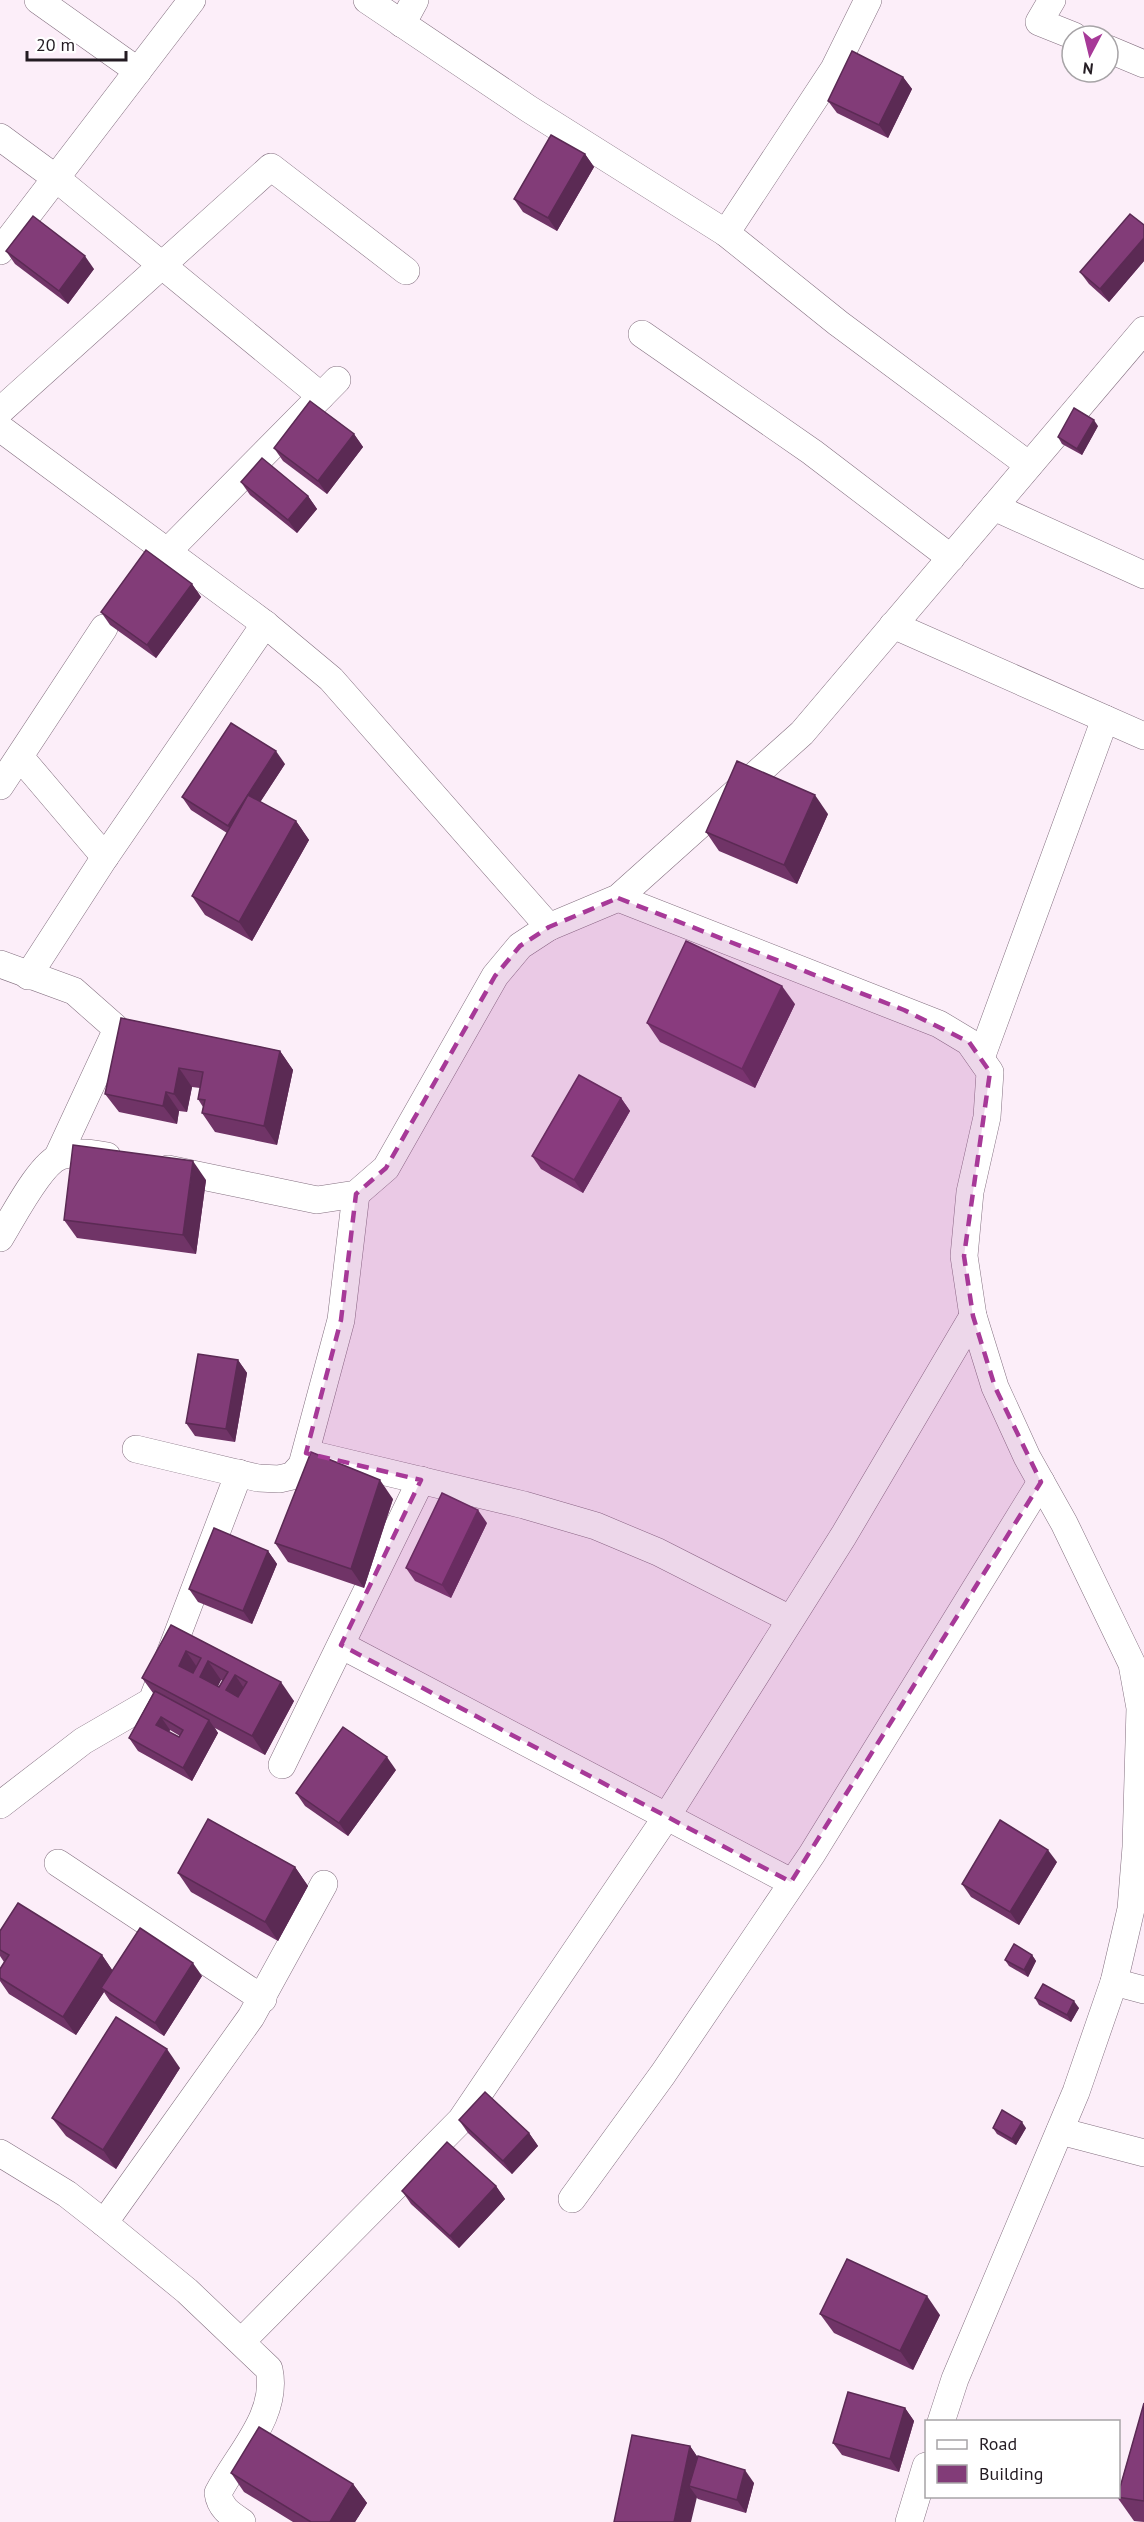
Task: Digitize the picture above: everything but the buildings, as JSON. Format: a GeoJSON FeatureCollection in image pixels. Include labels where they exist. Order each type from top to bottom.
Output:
{"type":"FeatureCollection","features":[{"type":"Feature","properties":{"kind":"street"},"geometry":{"type":"LineString","coordinates":[[38,0],[138,71]]}},
{"type":"Feature","properties":{"kind":"street"},"geometry":{"type":"LineString","coordinates":[[0,250],[57,179],[192,0]]}},
{"type":"Feature","properties":{"kind":"street"},"geometry":{"type":"LineString","coordinates":[[367,0],[630,174],[726,233],[838,323],[1029,465]]}},
{"type":"Feature","properties":{"kind":"street"},"geometry":{"type":"LineString","coordinates":[[402,24],[415,0]]}},
{"type":"Feature","properties":{"kind":"street"},"geometry":{"type":"LineString","coordinates":[[726,233],[834,69],[868,0]]}},
{"type":"Feature","properties":{"kind":"street"},"geometry":{"type":"LineString","coordinates":[[1052,0],[1039,22],[1060,30]]}},
{"type":"Feature","properties":{"kind":"street"},"geometry":{"type":"LineString","coordinates":[[1120,55],[1144,64]]}},
{"type":"Feature","properties":{"kind":"street"},"geometry":{"type":"LineString","coordinates":[[0,137],[57,179],[162,265],[329,388],[168,551]]}},
{"type":"Feature","properties":{"kind":"street"},"geometry":{"type":"LineString","coordinates":[[0,411],[271,167],[406,272]]}},
{"type":"Feature","properties":{"kind":"street"},"geometry":{"type":"LineString","coordinates":[[58,1156],[86,1152],[317,1200],[356,1194],[386,1168],[495,976],[520,946],[549,927],[618,898],[802,734],[1144,330]]}},
{"type":"Feature","properties":{"kind":"street"},"geometry":{"type":"LineString","coordinates":[[642,334],[812,452],[951,558]]}},
{"type":"Feature","properties":{"kind":"street"},"geometry":{"type":"LineString","coordinates":[[0,428],[265,624],[331,679],[549,927]]}},
{"type":"Feature","properties":{"kind":"street"},"geometry":{"type":"LineString","coordinates":[[994,507],[1144,575]]}},
{"type":"Feature","properties":{"kind":"street"},"geometry":{"type":"LineString","coordinates":[[28,976],[105,857],[265,624]]}},
{"type":"Feature","properties":{"kind":"street"},"geometry":{"type":"LineString","coordinates":[[893,625],[1144,736]]}},
{"type":"Feature","properties":{"kind":"street"},"geometry":{"type":"LineString","coordinates":[[0,786],[104,628]]}},
{"type":"Feature","properties":{"kind":"street"},"geometry":{"type":"LineString","coordinates":[[981,1058],[1106,719]]}},
{"type":"Feature","properties":{"kind":"street"},"geometry":{"type":"LineString","coordinates":[[20,757],[105,857]]}},
{"type":"Feature","properties":{"kind":"street"},"geometry":{"type":"LineString","coordinates":[[618,898],[939,1024],[969,1042],[981,1058],[990,1072],[987,1117],[970,1192],[964,1256],[973,1316],[995,1387],[1027,1457],[1064,1523],[1132,1664],[1140,1708],[1136,1847],[1131,1909],[1114,1982],[1076,2092],[955,2379],[941,2420]]}},
{"type":"Feature","properties":{"kind":"street"},"geometry":{"type":"LineString","coordinates":[[0,964],[74,991],[117,1029],[58,1156],[39,1174],[0,1238]]}},
{"type":"Feature","properties":{"kind":"street"},"geometry":{"type":"LineString","coordinates":[[136,1449],[258,1478],[279,1479],[292,1476],[302,1465],[341,1320],[356,1194]]}},
{"type":"Feature","properties":{"kind":"street"},"geometry":{"type":"LineString","coordinates":[[242,2341],[461,2120],[667,1816],[844,1535],[973,1316]]}},
{"type":"Feature","properties":{"kind":"street"},"geometry":{"type":"LineString","coordinates":[[306,1452],[524,1505],[596,1526],[658,1552],[790,1619]]}},
{"type":"Feature","properties":{"kind":"street"},"geometry":{"type":"LineString","coordinates":[[0,1805],[83,1741],[152,1701],[239,1473]]}},
{"type":"Feature","properties":{"kind":"street"},"geometry":{"type":"LineString","coordinates":[[282,1765],[421,1480]]}},
{"type":"Feature","properties":{"kind":"street"},"geometry":{"type":"LineString","coordinates":[[572,2199],[663,2074],[812,1854],[1041,1482]]}},
{"type":"Feature","properties":{"kind":"street"},"geometry":{"type":"LineString","coordinates":[[341,1645],[791,1882]]}},
{"type":"Feature","properties":{"kind":"street"},"geometry":{"type":"LineString","coordinates":[[58,1863],[262,1998]]}},
{"type":"Feature","properties":{"kind":"street"},"geometry":{"type":"LineString","coordinates":[[104,2223],[262,1998],[324,1884]]}},
{"type":"Feature","properties":{"kind":"street"},"geometry":{"type":"LineString","coordinates":[[1114,1982],[1144,1990]]}},
{"type":"Feature","properties":{"kind":"street"},"geometry":{"type":"LineString","coordinates":[[1060,2131],[1144,2153]]}},
{"type":"Feature","properties":{"kind":"street"},"geometry":{"type":"LineString","coordinates":[[0,2153],[67,2194],[104,2223],[187,2291],[269,2369],[272,2383],[270,2400],[261,2421],[218,2493],[219,2502],[227,2518]]}},
{"type":"Feature","properties":{"kind":"street"},"geometry":{"type":"LineString","coordinates":[[909,2522],[925,2472]]}},
{"type":"Feature","properties":{"kind":"highlighted area"},"geometry":{"type":"Polygon","coordinates":[[[618,898],[904,1010],[969,1042],[990,1072],[964,1256],[973,1316],[995,1387],[1041,1482],[791,1882],[341,1645],[421,1480],[306,1453],[341,1320],[356,1194],[386,1168],[495,976],[520,946],[549,927],[618,898]]]}}]}
